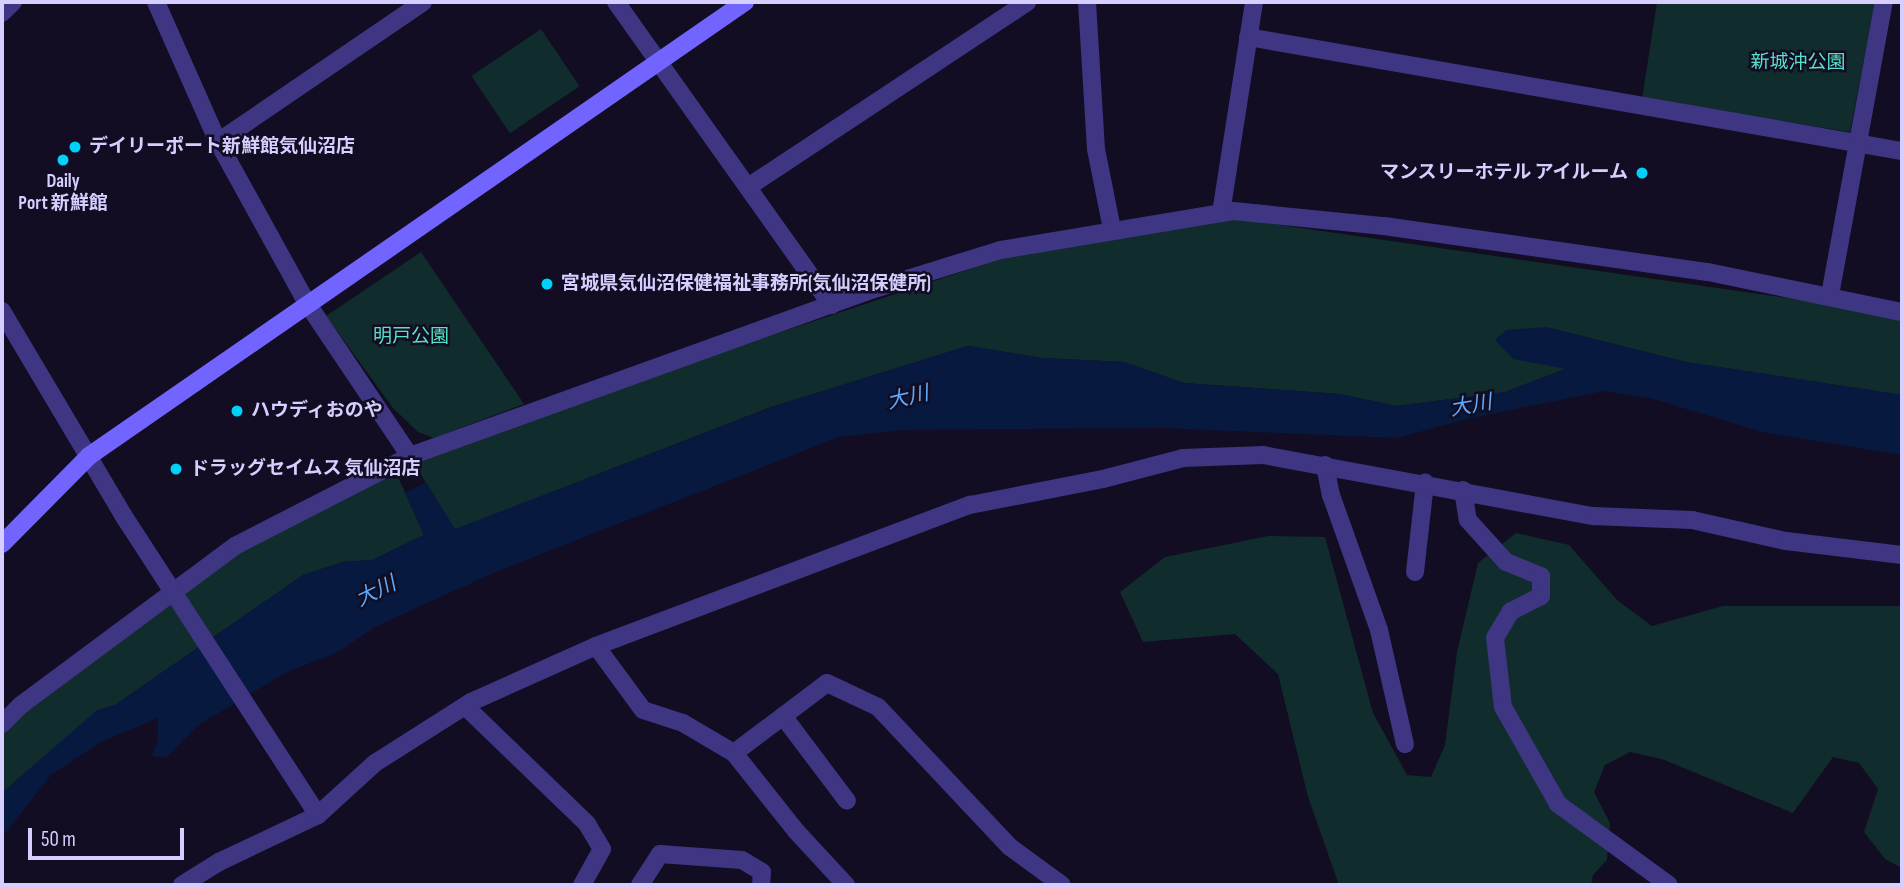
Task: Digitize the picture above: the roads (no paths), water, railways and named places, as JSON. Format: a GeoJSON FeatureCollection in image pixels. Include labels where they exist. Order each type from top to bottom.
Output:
{"type":"FeatureCollection","features":[{"type":"Feature","properties":{"kind":"street"},"geometry":{"type":"LineString","coordinates":[[2,13],[13,2]]}},
{"type":"Feature","properties":{"kind":"street"},"geometry":{"type":"LineString","coordinates":[[156,2],[219,142],[307,303],[410,456]]}},
{"type":"Feature","properties":{"kind":"street"},"geometry":{"type":"LineString","coordinates":[[219,142],[423,2]]}},
{"type":"Feature","properties":{"kind":"street"},"geometry":{"type":"LineString","coordinates":[[616,2],[662,61],[831,305]]}},
{"type":"Feature","properties":{"kind":"street"},"geometry":{"type":"LineString","coordinates":[[2,544],[89,456],[745,2]]}},
{"type":"Feature","properties":{"kind":"street"},"geometry":{"type":"LineString","coordinates":[[748,187],[1027,2]]}},
{"type":"Feature","properties":{"kind":"street"},"geometry":{"type":"LineString","coordinates":[[1087,2],[1096,149],[1112,229]]}},
{"type":"Feature","properties":{"kind":"street"},"geometry":{"type":"LineString","coordinates":[[1221,213],[1254,2]]}},
{"type":"Feature","properties":{"kind":"street"},"geometry":{"type":"LineString","coordinates":[[1830,295],[1884,2]]}},
{"type":"Feature","properties":{"kind":"street"},"geometry":{"type":"LineString","coordinates":[[1248,37],[1902,151]]}},
{"type":"Feature","properties":{"kind":"street"},"geometry":{"type":"LineString","coordinates":[[2,724],[41,689],[235,546],[410,456],[831,305],[1001,250],[1112,229],[1221,213],[1384,226],[1708,272],[1830,295],[1902,312]]}},
{"type":"Feature","properties":{"kind":"street"},"geometry":{"type":"LineString","coordinates":[[2,311],[124,514],[318,815]]}},
{"type":"Feature","properties":{"kind":"street"},"geometry":{"type":"LineString","coordinates":[[182,885],[219,862],[318,815],[375,763],[465,706],[596,646],[970,505],[1103,479],[1182,458],[1263,455],[1593,516],[1692,520],[1786,541],[1902,555]]}},
{"type":"Feature","properties":{"kind":"street"},"geometry":{"type":"LineString","coordinates":[[1325,465],[1331,495],[1379,630],[1405,744]]}},
{"type":"Feature","properties":{"kind":"street"},"geometry":{"type":"LineString","coordinates":[[1415,572],[1425,484]]}},
{"type":"Feature","properties":{"kind":"street"},"geometry":{"type":"LineString","coordinates":[[1462,490],[1468,520],[1506,562],[1541,576],[1541,596],[1511,611],[1495,638],[1503,707],[1558,804],[1669,885]]}},
{"type":"Feature","properties":{"kind":"street"},"geometry":{"type":"LineString","coordinates":[[596,646],[643,710],[683,723],[734,752],[796,831],[846,885]]}},
{"type":"Feature","properties":{"kind":"street"},"geometry":{"type":"LineString","coordinates":[[734,752],[827,682],[878,707],[1010,847],[1062,885]]}},
{"type":"Feature","properties":{"kind":"street"},"geometry":{"type":"LineString","coordinates":[[465,706],[587,824],[602,849],[582,885]]}},
{"type":"Feature","properties":{"kind":"street"},"geometry":{"type":"LineString","coordinates":[[783,716],[847,801]]}},
{"type":"Feature","properties":{"kind":"street"},"geometry":{"type":"LineString","coordinates":[[640,885],[660,854],[742,860],[762,873],[761,885]]}},
{"type":"Feature","properties":{"kind":"water","name":"大川"},"geometry":{"type":"Polygon","coordinates":[[[1546,327],[1686,362],[1902,395],[1902,455],[1762,432],[1650,398],[1604,391],[1471,418],[1397,438],[1162,428],[901,430],[839,437],[493,573],[377,626],[338,652],[285,673],[197,726],[166,758],[152,756],[158,739],[158,718],[99,743],[51,775],[2,837],[2,793],[97,710],[115,705],[303,575],[343,562],[372,560],[424,535],[405,493],[426,482],[455,529],[778,405],[968,346],[1043,358],[1124,362],[1184,383],[1339,394],[1397,406],[1505,392],[1566,369],[1513,359],[1495,340],[1506,330],[1546,327]]]}},
{"type":"Feature","properties":{"kind":"place","name":"デイリーポート新鮮館気仙沼店"},"geometry":{"type":"Point","coordinates":[75,147]}},
{"type":"Feature","properties":{"kind":"place","name":"Daily Port 新鮮館"},"geometry":{"type":"Point","coordinates":[63,160]}},
{"type":"Feature","properties":{"kind":"place","name":"マンスリーホテル アイルーム"},"geometry":{"type":"Point","coordinates":[1642,173]}},
{"type":"Feature","properties":{"kind":"place","name":"宮城県気仙沼保健福祉事務所(気仙沼保健所)"},"geometry":{"type":"Point","coordinates":[547,284]}},
{"type":"Feature","properties":{"kind":"place","name":"ハウディおのや"},"geometry":{"type":"Point","coordinates":[237,411]}},
{"type":"Feature","properties":{"kind":"place","name":"ドラッグセイムス 気仙沼店"},"geometry":{"type":"Point","coordinates":[176,469]}},
{"type":"Feature","properties":{"kind":"park label","name":"新城沖公園"},"geometry":{"type":"Point","coordinates":[1798,63]}},
{"type":"Feature","properties":{"kind":"park label","name":"明戸公園"},"geometry":{"type":"Point","coordinates":[411,337]}}]}
